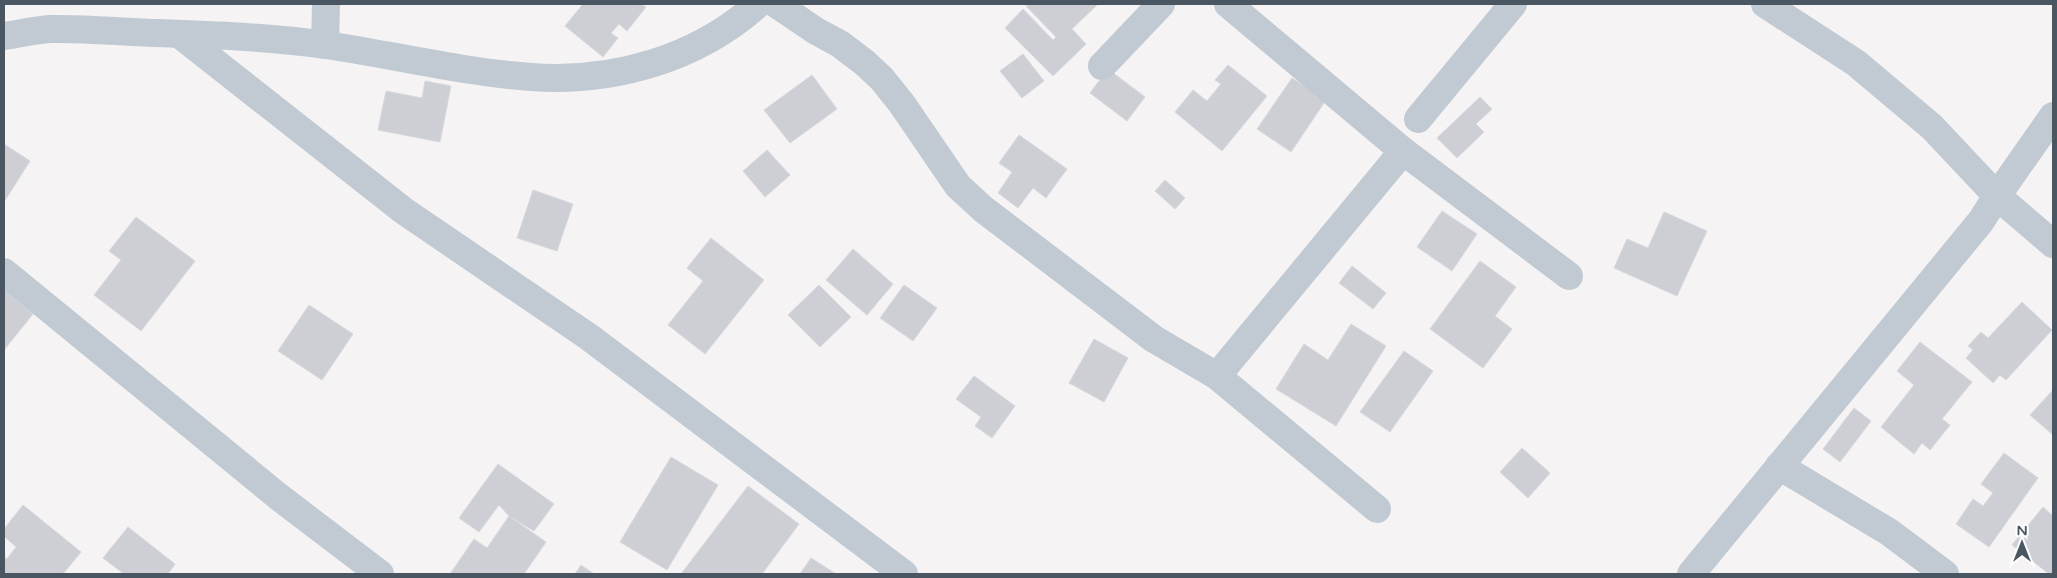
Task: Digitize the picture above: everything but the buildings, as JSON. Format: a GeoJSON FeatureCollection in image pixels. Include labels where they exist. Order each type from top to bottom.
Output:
{"type":"FeatureCollection","features":[{"type":"Feature","properties":{"kind":"street"},"geometry":{"type":"LineString","coordinates":[[325,45],[326,4]]}},
{"type":"Feature","properties":{"kind":"street"},"geometry":{"type":"LineString","coordinates":[[4,36],[49,29],[221,35],[325,45],[483,72],[532,77],[570,77],[625,70],[662,61],[708,42],[738,22],[758,4]]}},
{"type":"Feature","properties":{"kind":"street"},"geometry":{"type":"LineString","coordinates":[[776,4],[816,31],[840,44],[882,79],[902,104],[958,186],[983,209],[1154,339],[1217,376],[1377,509]]}},
{"type":"Feature","properties":{"kind":"street"},"geometry":{"type":"LineString","coordinates":[[1102,66],[1161,4]]}},
{"type":"Feature","properties":{"kind":"street"},"geometry":{"type":"LineString","coordinates":[[1228,4],[1403,151],[1569,276]]}},
{"type":"Feature","properties":{"kind":"street"},"geometry":{"type":"LineString","coordinates":[[1418,119],[1513,4]]}},
{"type":"Feature","properties":{"kind":"street"},"geometry":{"type":"LineString","coordinates":[[1765,4],[1856,63],[1932,127],[1997,196],[2053,244]]}},
{"type":"Feature","properties":{"kind":"street"},"geometry":{"type":"LineString","coordinates":[[179,34],[404,211],[589,337],[904,574]]}},
{"type":"Feature","properties":{"kind":"street"},"geometry":{"type":"LineString","coordinates":[[1691,574],[1981,221],[2053,116]]}},
{"type":"Feature","properties":{"kind":"street"},"geometry":{"type":"LineString","coordinates":[[1217,376],[1403,151]]}},
{"type":"Feature","properties":{"kind":"street"},"geometry":{"type":"LineString","coordinates":[[4,272],[263,485],[380,574]]}},
{"type":"Feature","properties":{"kind":"street"},"geometry":{"type":"LineString","coordinates":[[1779,466],[1890,532],[1945,574]]}}]}
